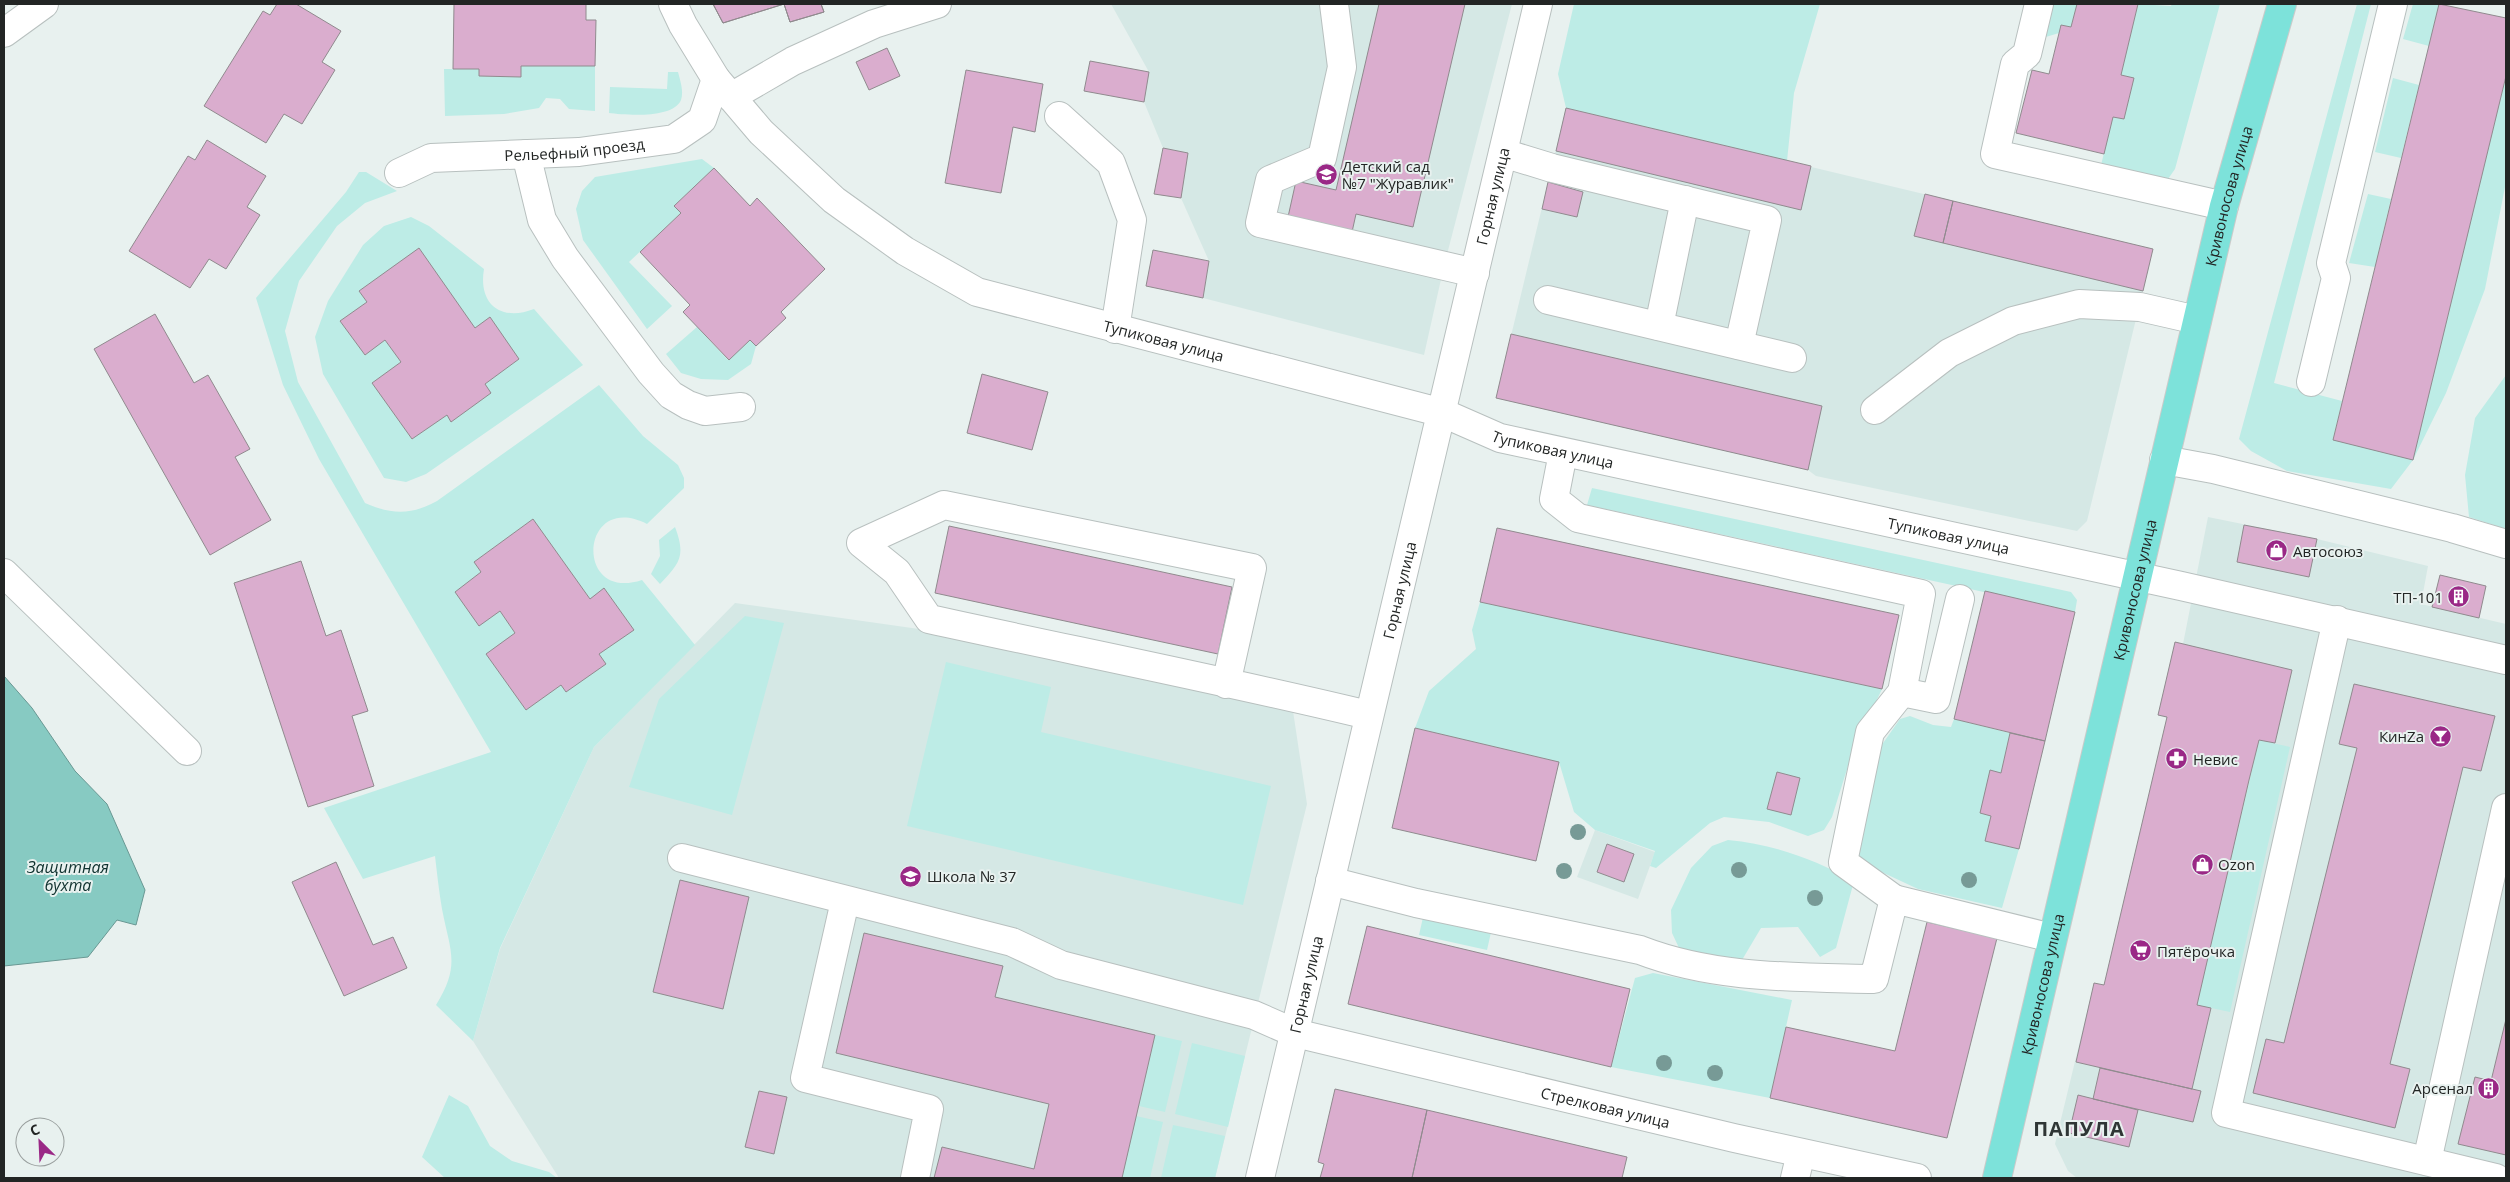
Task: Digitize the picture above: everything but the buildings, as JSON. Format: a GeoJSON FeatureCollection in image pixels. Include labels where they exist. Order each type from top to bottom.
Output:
{"type":"FeatureCollection","features":[{"type":"Feature","properties":{"kind":"main road","name":"Кривоносова улица"},"geometry":{"type":"LineString","coordinates":[[1997,1178],[2136,576],[2224,206],[2282,4]]}},
{"type":"Feature","properties":{"kind":"street"},"geometry":{"type":"LineString","coordinates":[[4,33],[44,4]]}},
{"type":"Feature","properties":{"kind":"street"},"geometry":{"type":"LineString","coordinates":[[673,4],[683,25],[724,88],[793,61],[874,24],[937,4]]}},
{"type":"Feature","properties":{"kind":"street"},"geometry":{"type":"LineString","coordinates":[[1334,4],[1342,67],[1322,158],[1270,180],[1260,223],[1475,273]]}},
{"type":"Feature","properties":{"kind":"street","name":"Горная улица"},"geometry":{"type":"LineString","coordinates":[[1260,1178],[1368,715],[1443,413],[1538,4]]}},
{"type":"Feature","properties":{"kind":"street"},"geometry":{"type":"LineString","coordinates":[[2039,4],[2028,54],[2016,64],[1995,154],[2224,206]]}},
{"type":"Feature","properties":{"kind":"street"},"geometry":{"type":"LineString","coordinates":[[2311,382],[2336,278],[2331,263],[2393,4]]}},
{"type":"Feature","properties":{"kind":"street","name":"Рельефный проезд"},"geometry":{"type":"LineString","coordinates":[[399,173],[431,158],[578,152],[674,139],[702,120],[724,88]]}},
{"type":"Feature","properties":{"kind":"street","name":"Тупиковая улица"},"geometry":{"type":"LineString","coordinates":[[724,88],[761,132],[834,200],[905,251],[977,292],[1443,413],[1500,438],[2337,620],[2506,660]]}},
{"type":"Feature","properties":{"kind":"street"},"geometry":{"type":"LineString","coordinates":[[1058,116],[1111,163],[1132,220],[1115,329]]}},
{"type":"Feature","properties":{"kind":"street"},"geometry":{"type":"LineString","coordinates":[[526,154],[542,220],[564,258],[651,373],[671,396],[688,405],[705,411],[741,407]]}},
{"type":"Feature","properties":{"kind":"street"},"geometry":{"type":"LineString","coordinates":[[1503,154],[1552,168],[1767,220],[1739,345]]}},
{"type":"Feature","properties":{"kind":"street"},"geometry":{"type":"LineString","coordinates":[[1659,326],[1685,200]]}},
{"type":"Feature","properties":{"kind":"street"},"geometry":{"type":"LineString","coordinates":[[1548,300],[1792,358]]}},
{"type":"Feature","properties":{"kind":"street"},"geometry":{"type":"LineString","coordinates":[[1875,410],[1949,353],[2013,321],[2080,304],[2140,307],[2197,320]]}},
{"type":"Feature","properties":{"kind":"street"},"geometry":{"type":"LineString","coordinates":[[1563,453],[1554,499],[1578,518],[1921,594],[1902,692],[1870,732],[1842,862],[1894,899],[2052,938]]}},
{"type":"Feature","properties":{"kind":"street"},"geometry":{"type":"LineString","coordinates":[[2164,460],[2213,469],[2452,528],[2506,544]]}},
{"type":"Feature","properties":{"kind":"street"},"geometry":{"type":"LineString","coordinates":[[1226,684],[1252,568],[944,505],[861,543],[898,572],[929,619],[1226,684],[1368,715]]}},
{"type":"Feature","properties":{"kind":"street"},"geometry":{"type":"LineString","coordinates":[[4,573],[187,751]]}},
{"type":"Feature","properties":{"kind":"street"},"geometry":{"type":"LineString","coordinates":[[1902,692],[1936,699],[1960,599]]}},
{"type":"Feature","properties":{"kind":"street"},"geometry":{"type":"LineString","coordinates":[[2337,620],[2226,1114],[2496,1178]]}},
{"type":"Feature","properties":{"kind":"street"},"geometry":{"type":"LineString","coordinates":[[2427,1161],[2506,808]]}},
{"type":"Feature","properties":{"kind":"street","name":"Стрелковая улица"},"geometry":{"type":"LineString","coordinates":[[682,858],[1012,942],[1061,965],[1254,1015],[1295,1033],[1798,1166],[1917,1178]]}},
{"type":"Feature","properties":{"kind":"street"},"geometry":{"type":"LineString","coordinates":[[1330,881],[1407,900],[1640,950],[1666,960],[1755,976],[1874,979],[1894,899]]}},
{"type":"Feature","properties":{"kind":"street"},"geometry":{"type":"LineString","coordinates":[[845,901],[805,1078],[929,1109],[915,1178]]}},
{"type":"Feature","properties":{"kind":"shaded area","name":"Детский сад №7 \"Журавлик\""},"geometry":{"type":"Polygon","coordinates":[[[1111,4],[1512,4],[1444,266],[1424,355],[1203,298],[1209,261],[1181,198],[1188,153],[1163,148],[1144,102],[1149,72],[1111,4]]]}},
{"type":"Feature","properties":{"kind":"shaded area"},"geometry":{"type":"Polygon","coordinates":[[[1574,4],[1820,4],[1794,93],[1787,161],[1566,108],[1558,74],[1574,4]]]}},
{"type":"Feature","properties":{"kind":"shaded area"},"geometry":{"type":"Polygon","coordinates":[[[2049,4],[2077,4],[2071,27],[2061,25],[2059,33],[2039,39],[2049,4]]]}},
{"type":"Feature","properties":{"kind":"shaded area"},"geometry":{"type":"Polygon","coordinates":[[[2138,4],[2171,6],[2172,4],[2220,4],[2175,169],[2168,179],[2101,165],[2113,117],[2124,119],[2134,78],[2121,75],[2138,4]]]}},
{"type":"Feature","properties":{"kind":"shaded area"},"geometry":{"type":"Polygon","coordinates":[[[2357,4],[2371,4],[2274,383],[2342,401],[2333,440],[2467,235],[2506,76],[2506,182],[2485,289],[2446,393],[2413,460],[2391,489],[2287,471],[2251,451],[2239,439],[2357,4]]]}},
{"type":"Feature","properties":{"kind":"shaded area"},"geometry":{"type":"Polygon","coordinates":[[[2413,4],[2439,4],[2429,46],[2403,39],[2413,4]]]}},
{"type":"Feature","properties":{"kind":"shaded area"},"geometry":{"type":"Polygon","coordinates":[[[521,66],[595,66],[595,111],[569,109],[560,99],[546,98],[539,108],[504,114],[445,116],[444,69],[479,69],[479,76],[521,77],[521,66]]]}},
{"type":"Feature","properties":{"kind":"shaded area"},"geometry":{"type":"Polygon","coordinates":[[[668,72],[678,72],[681,82],[682,97],[676,106],[659,113],[609,113],[610,87],[667,89],[668,72]]]}},
{"type":"Feature","properties":{"kind":"shaded area"},"geometry":{"type":"Polygon","coordinates":[[[2393,78],[2419,85],[2401,158],[2375,152],[2393,78]]]}},
{"type":"Feature","properties":{"kind":"shaded area"},"geometry":{"type":"Polygon","coordinates":[[[1566,108],[2153,249],[2087,521],[2077,531],[1816,476],[1808,470],[1496,398],[1566,108]]]}},
{"type":"Feature","properties":{"kind":"shaded area"},"geometry":{"type":"Polygon","coordinates":[[[702,159],[714,168],[674,206],[681,213],[629,262],[672,306],[647,329],[583,240],[576,209],[582,191],[595,177],[702,159]]]}},
{"type":"Feature","properties":{"kind":"shaded area"},"geometry":{"type":"Polygon","coordinates":[[[359,172],[366,172],[397,191],[365,203],[337,226],[299,281],[285,331],[298,382],[365,503],[384,510],[402,512],[428,506],[599,385],[643,436],[678,465],[684,478],[684,488],[647,524],[625,518],[608,522],[598,533],[594,548],[596,563],[604,576],[620,583],[642,580],[695,645],[594,747],[500,948],[473,1041],[436,1005],[449,979],[451,958],[435,856],[363,879],[324,808],[491,752],[319,459],[283,385],[256,298],[346,192],[359,172]],[[533,519],[474,562],[481,572],[455,592],[479,625],[500,611],[515,633],[487,654],[526,710],[561,685],[566,692],[605,664],[599,654],[634,630],[605,589],[590,599],[533,519]]]}},
{"type":"Feature","properties":{"kind":"shaded area"},"geometry":{"type":"Polygon","coordinates":[[[2368,194],[2391,199],[2375,267],[2349,263],[2368,194]]]}},
{"type":"Feature","properties":{"kind":"shaded area"},"geometry":{"type":"Polygon","coordinates":[[[411,217],[429,226],[484,269],[483,281],[485,292],[488,300],[494,307],[511,313],[534,309],[583,365],[426,474],[406,482],[384,478],[323,374],[315,337],[328,301],[363,245],[384,226],[411,217]],[[419,249],[359,291],[367,302],[340,321],[365,355],[385,340],[401,362],[372,383],[412,439],[447,415],[452,421],[491,393],[485,384],[519,359],[490,318],[475,328],[419,249]]]}},
{"type":"Feature","properties":{"kind":"shaded area"},"geometry":{"type":"Polygon","coordinates":[[[697,327],[728,360],[750,340],[756,346],[751,364],[728,380],[701,379],[681,373],[666,354],[697,327]]]}},
{"type":"Feature","properties":{"kind":"shaded area"},"geometry":{"type":"Polygon","coordinates":[[[2506,375],[2506,529],[2469,517],[2465,475],[2475,418],[2506,375]]]}},
{"type":"Feature","properties":{"kind":"shaded area"},"geometry":{"type":"Polygon","coordinates":[[[1592,488],[2071,592],[2077,600],[2075,612],[1587,505],[1592,488]]]}},
{"type":"Feature","properties":{"kind":"shaded area"},"geometry":{"type":"Polygon","coordinates":[[[2208,517],[2317,539],[2428,566],[2421,604],[2506,624],[2506,1178],[2077,1178],[2068,1171],[2055,1144],[2094,983],[2104,985],[2167,718],[2158,715],[2175,642],[2183,644],[2208,517]]]}},
{"type":"Feature","properties":{"kind":"shaded area"},"geometry":{"type":"Polygon","coordinates":[[[675,527],[680,545],[679,558],[660,584],[651,574],[660,556],[659,540],[675,527]]]}},
{"type":"Feature","properties":{"kind":"shaded area"},"geometry":{"type":"Polygon","coordinates":[[[1480,602],[1882,689],[1853,750],[1832,817],[1824,830],[1808,836],[1769,822],[1724,817],[1710,823],[1656,868],[1650,866],[1655,851],[1595,830],[1574,812],[1559,762],[1415,728],[1429,691],[1476,649],[1472,630],[1480,602]]]}},
{"type":"Feature","properties":{"kind":"shaded area","name":"Школа № 37"},"geometry":{"type":"Polygon","coordinates":[[[735,603],[926,630],[1293,711],[1307,804],[1215,1178],[559,1178],[473,1041],[500,949],[594,747],[735,603]]]}},
{"type":"Feature","properties":{"kind":"shaded area"},"geometry":{"type":"Polygon","coordinates":[[[745,616],[784,623],[732,815],[629,787],[659,699],[745,616]]]}},
{"type":"Feature","properties":{"kind":"shaded area"},"geometry":{"type":"Polygon","coordinates":[[[946,662],[1051,687],[1041,732],[1271,786],[1243,905],[907,826],[946,662]]]}},
{"type":"Feature","properties":{"kind":"shaded area"},"geometry":{"type":"Polygon","coordinates":[[[1910,716],[1933,725],[1951,727],[1954,719],[2010,733],[2001,773],[1980,813],[1991,816],[1985,841],[2019,849],[2002,908],[1918,889],[1858,861],[1859,847],[1881,746],[1900,719],[1910,716]]]}},
{"type":"Feature","properties":{"kind":"shaded area"},"geometry":{"type":"Polygon","coordinates":[[[2259,740],[2290,747],[2230,1012],[2197,1005],[2259,740]]]}},
{"type":"Feature","properties":{"kind":"shaded area"},"geometry":{"type":"Polygon","coordinates":[[[1595,830],[1655,852],[1638,899],[1577,877],[1595,830]]]}},
{"type":"Feature","properties":{"kind":"shaded area"},"geometry":{"type":"Polygon","coordinates":[[[1728,840],[1761,845],[1793,854],[1824,866],[1854,881],[1836,948],[1820,957],[1798,927],[1761,928],[1742,960],[1680,950],[1672,933],[1671,910],[1691,868],[1712,846],[1728,840]]]}},
{"type":"Feature","properties":{"kind":"shaded area"},"geometry":{"type":"Polygon","coordinates":[[[1424,913],[1492,928],[1487,950],[1419,935],[1424,913]]]}},
{"type":"Feature","properties":{"kind":"shaded area"},"geometry":{"type":"Polygon","coordinates":[[[1653,973],[1792,1000],[1770,1098],[1611,1067],[1635,978],[1653,973]]]}},
{"type":"Feature","properties":{"kind":"shaded area"},"geometry":{"type":"Polygon","coordinates":[[[1155,1035],[1182,1041],[1165,1112],[1139,1106],[1155,1035]]]}},
{"type":"Feature","properties":{"kind":"shaded area"},"geometry":{"type":"Polygon","coordinates":[[[1192,1043],[1245,1056],[1228,1127],[1175,1114],[1192,1043]]]}},
{"type":"Feature","properties":{"kind":"shaded area"},"geometry":{"type":"Polygon","coordinates":[[[449,1095],[468,1106],[490,1146],[512,1161],[549,1172],[557,1178],[445,1178],[422,1157],[449,1095]]]}},
{"type":"Feature","properties":{"kind":"shaded area"},"geometry":{"type":"Polygon","coordinates":[[[1136,1116],[1163,1122],[1150,1178],[1122,1178],[1136,1116]]]}},
{"type":"Feature","properties":{"kind":"shaded area"},"geometry":{"type":"Polygon","coordinates":[[[1173,1125],[1225,1136],[1215,1178],[1161,1178],[1173,1125]]]}},
{"type":"Feature","properties":{"kind":"water","name":"Защитная бухта"},"geometry":{"type":"Polygon","coordinates":[[[4,676],[32,708],[75,771],[107,804],[145,890],[136,925],[117,920],[88,957],[4,966],[4,676]]]}},
{"type":"Feature","properties":{"kind":"place","name":"Детский сад №7 \"Журавлик\""},"geometry":{"type":"Point","coordinates":[1326,175]}},
{"type":"Feature","properties":{"kind":"place","name":"Автосоюз"},"geometry":{"type":"Point","coordinates":[2277,551]}},
{"type":"Feature","properties":{"kind":"place","name":"ТП-101"},"geometry":{"type":"Point","coordinates":[2459,597]}},
{"type":"Feature","properties":{"kind":"place","name":"КинZa"},"geometry":{"type":"Point","coordinates":[2440,736]}},
{"type":"Feature","properties":{"kind":"place","name":"Невис"},"geometry":{"type":"Point","coordinates":[2177,759]}},
{"type":"Feature","properties":{"kind":"place","name":"Ozon"},"geometry":{"type":"Point","coordinates":[2202,864]}},
{"type":"Feature","properties":{"kind":"place","name":"Школа № 37"},"geometry":{"type":"Point","coordinates":[911,876]}},
{"type":"Feature","properties":{"kind":"place","name":"Пятёрочка"},"geometry":{"type":"Point","coordinates":[2141,951]}},
{"type":"Feature","properties":{"kind":"place","name":"Арсенал"},"geometry":{"type":"Point","coordinates":[2489,1088]}},
{"type":"Feature","properties":{"kind":"district","name":"ПАПУЛА"},"geometry":{"type":"Point","coordinates":[2079,1128]}}]}
